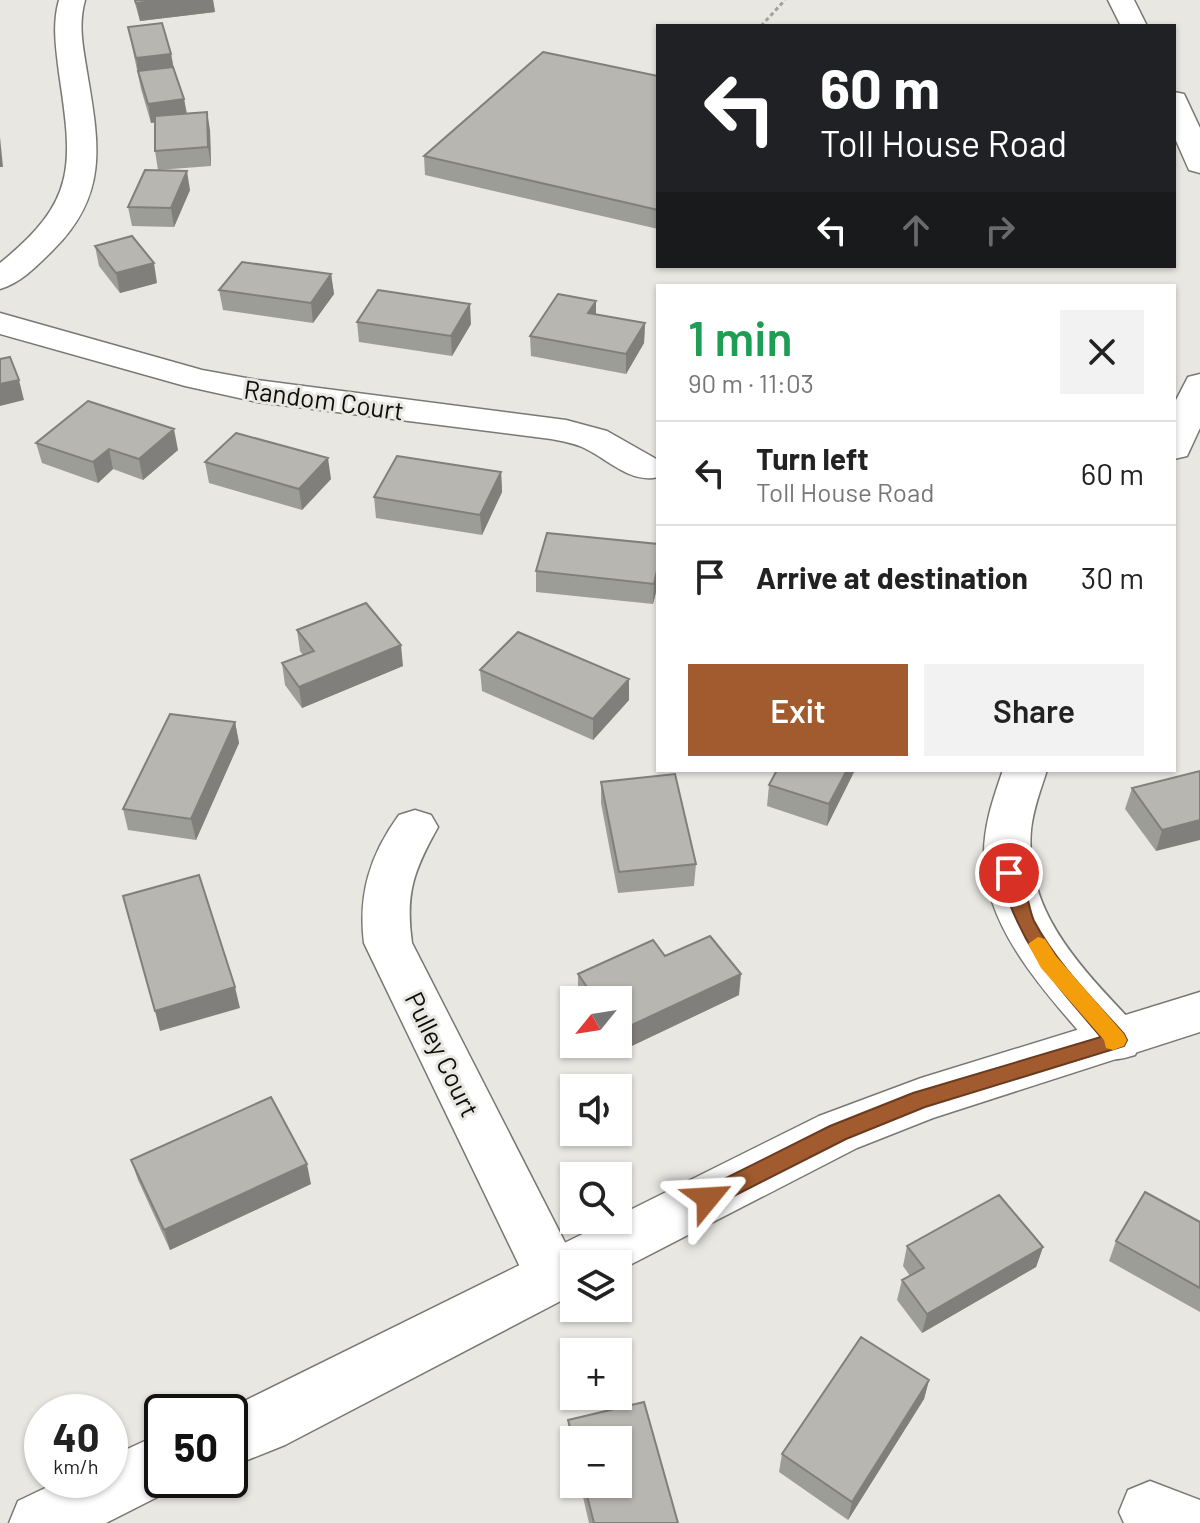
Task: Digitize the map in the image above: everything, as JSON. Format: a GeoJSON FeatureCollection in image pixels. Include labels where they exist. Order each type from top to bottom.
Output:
{"type":"FeatureCollection","features":[{"type":"Feature","properties":{"kind":"street"},"geometry":{"type":"LineString","coordinates":[[0,279],[40,244],[62,218],[79,190],[83,162],[66,21],[72,0]]}},
{"type":"Feature","properties":{"kind":"street"},"geometry":{"type":"LineString","coordinates":[[1121,0],[1133,24]]}},
{"type":"Feature","properties":{"kind":"street"},"geometry":{"type":"LineString","coordinates":[[1185,110],[1200,164]]}},
{"type":"Feature","properties":{"kind":"street","name":"Random Court"},"geometry":{"type":"LineString","coordinates":[[0,323],[197,379],[257,391],[553,428],[594,439],[647,469]]}},
{"type":"Feature","properties":{"kind":"street"},"geometry":{"type":"LineString","coordinates":[[1176,443],[1200,384]]}},
{"type":"Feature","properties":{"kind":"street"},"geometry":{"type":"LineString","coordinates":[[1024,772],[1008,830],[1009,873],[1023,919],[1049,962],[1117,1040]]}},
{"type":"Feature","properties":{"kind":"street","name":"Pulley Court"},"geometry":{"type":"LineString","coordinates":[[415,827],[389,872],[382,909],[388,943],[560,1255]]}},
{"type":"Feature","properties":{"kind":"street"},"geometry":{"type":"LineString","coordinates":[[605,1250],[838,1132],[921,1100],[1200,1012]]}},
{"type":"Feature","properties":{"kind":"street"},"geometry":{"type":"LineString","coordinates":[[248,1431],[560,1273]]}},
{"type":"Feature","properties":{"kind":"street"},"geometry":{"type":"LineString","coordinates":[[40,1523],[144,1472]]}},
{"type":"Feature","properties":{"kind":"path"},"geometry":{"type":"LineString","coordinates":[[763,24],[785,0]]}},
{"type":"Feature","properties":{"kind":"building"},"geometry":{"type":"Polygon","coordinates":[[[135,0],[163,0],[136,3],[135,0]]]}},
{"type":"Feature","properties":{"kind":"building"},"geometry":{"type":"Polygon","coordinates":[[[162,23],[171,54],[136,58],[128,27],[162,23]]]}},
{"type":"Feature","properties":{"kind":"building"},"geometry":{"type":"Polygon","coordinates":[[[543,52],[656,76],[656,210],[424,156],[543,52]]]}},
{"type":"Feature","properties":{"kind":"building"},"geometry":{"type":"Polygon","coordinates":[[[173,67],[184,99],[148,104],[138,71],[173,67]]]}},
{"type":"Feature","properties":{"kind":"building"},"geometry":{"type":"Polygon","coordinates":[[[207,112],[208,147],[155,151],[155,116],[207,112]]]}},
{"type":"Feature","properties":{"kind":"building"},"geometry":{"type":"Polygon","coordinates":[[[145,170],[187,171],[171,208],[128,207],[145,170]]]}},
{"type":"Feature","properties":{"kind":"building"},"geometry":{"type":"Polygon","coordinates":[[[132,236],[154,263],[116,273],[95,246],[132,236]]]}},
{"type":"Feature","properties":{"kind":"building"},"geometry":{"type":"Polygon","coordinates":[[[242,262],[331,274],[311,303],[219,290],[242,262]]]}},
{"type":"Feature","properties":{"kind":"building"},"geometry":{"type":"Polygon","coordinates":[[[378,290],[470,304],[451,336],[357,322],[378,290]]]}},
{"type":"Feature","properties":{"kind":"building"},"geometry":{"type":"Polygon","coordinates":[[[558,294],[596,301],[588,313],[645,323],[626,354],[530,336],[558,294]]]}},
{"type":"Feature","properties":{"kind":"building"},"geometry":{"type":"Polygon","coordinates":[[[10,357],[19,380],[0,384],[0,359],[10,357]]]}},
{"type":"Feature","properties":{"kind":"building"},"geometry":{"type":"Polygon","coordinates":[[[88,401],[174,429],[139,459],[109,449],[93,462],[36,443],[88,401]]]}},
{"type":"Feature","properties":{"kind":"building"},"geometry":{"type":"Polygon","coordinates":[[[236,433],[328,458],[299,489],[205,462],[236,433]]]}},
{"type":"Feature","properties":{"kind":"building"},"geometry":{"type":"Polygon","coordinates":[[[397,456],[501,472],[480,515],[374,497],[397,456]]]}},
{"type":"Feature","properties":{"kind":"building"},"geometry":{"type":"Polygon","coordinates":[[[547,533],[656,544],[654,584],[536,571],[547,533]]]}},
{"type":"Feature","properties":{"kind":"building"},"geometry":{"type":"Polygon","coordinates":[[[366,603],[401,645],[299,687],[282,663],[314,651],[297,630],[366,603]]]}},
{"type":"Feature","properties":{"kind":"building"},"geometry":{"type":"Polygon","coordinates":[[[518,632],[629,679],[593,719],[480,670],[518,632]]]}},
{"type":"Feature","properties":{"kind":"building"},"geometry":{"type":"Polygon","coordinates":[[[170,714],[235,722],[191,819],[123,809],[170,714]]]}},
{"type":"Feature","properties":{"kind":"building"},"geometry":{"type":"Polygon","coordinates":[[[1200,771],[1200,820],[1162,830],[1132,788],[1200,771]]]}},
{"type":"Feature","properties":{"kind":"building"},"geometry":{"type":"Polygon","coordinates":[[[776,772],[846,772],[829,804],[769,785],[776,772]]]}},
{"type":"Feature","properties":{"kind":"building"},"geometry":{"type":"Polygon","coordinates":[[[675,774],[696,864],[619,872],[601,782],[675,774]]]}},
{"type":"Feature","properties":{"kind":"building"},"geometry":{"type":"Polygon","coordinates":[[[199,875],[235,987],[155,1011],[123,896],[199,875]]]}},
{"type":"Feature","properties":{"kind":"building"},"geometry":{"type":"Polygon","coordinates":[[[710,936],[741,974],[632,1025],[632,986],[586,986],[578,974],[653,940],[665,956],[710,936]]]}},
{"type":"Feature","properties":{"kind":"building"},"geometry":{"type":"Polygon","coordinates":[[[271,1097],[307,1164],[164,1230],[131,1160],[271,1097]]]}},
{"type":"Feature","properties":{"kind":"building"},"geometry":{"type":"Polygon","coordinates":[[[1145,1192],[1200,1222],[1200,1288],[1116,1241],[1145,1192]]]}},
{"type":"Feature","properties":{"kind":"building"},"geometry":{"type":"Polygon","coordinates":[[[999,1195],[1043,1247],[927,1314],[902,1280],[924,1268],[907,1246],[999,1195]]]}},
{"type":"Feature","properties":{"kind":"building"},"geometry":{"type":"Polygon","coordinates":[[[861,1337],[929,1380],[852,1502],[782,1454],[861,1337]]]}},
{"type":"Feature","properties":{"kind":"building"},"geometry":{"type":"Polygon","coordinates":[[[644,1402],[678,1523],[594,1523],[588,1498],[632,1498],[632,1426],[570,1426],[568,1420],[610,1410],[632,1410],[632,1405],[644,1402]]]}},
{"type":"Feature","properties":{"kind":"slow traffic"},"geometry":{"type":"LineString","coordinates":[[1038,944],[1049,962],[1117,1040],[1113,1042]]}},
{"type":"Feature","properties":{"kind":"route"},"geometry":{"type":"LineString","coordinates":[[708,1198],[838,1132],[921,1100],[1117,1040],[1049,962],[1023,919],[1009,873]]}}]}
